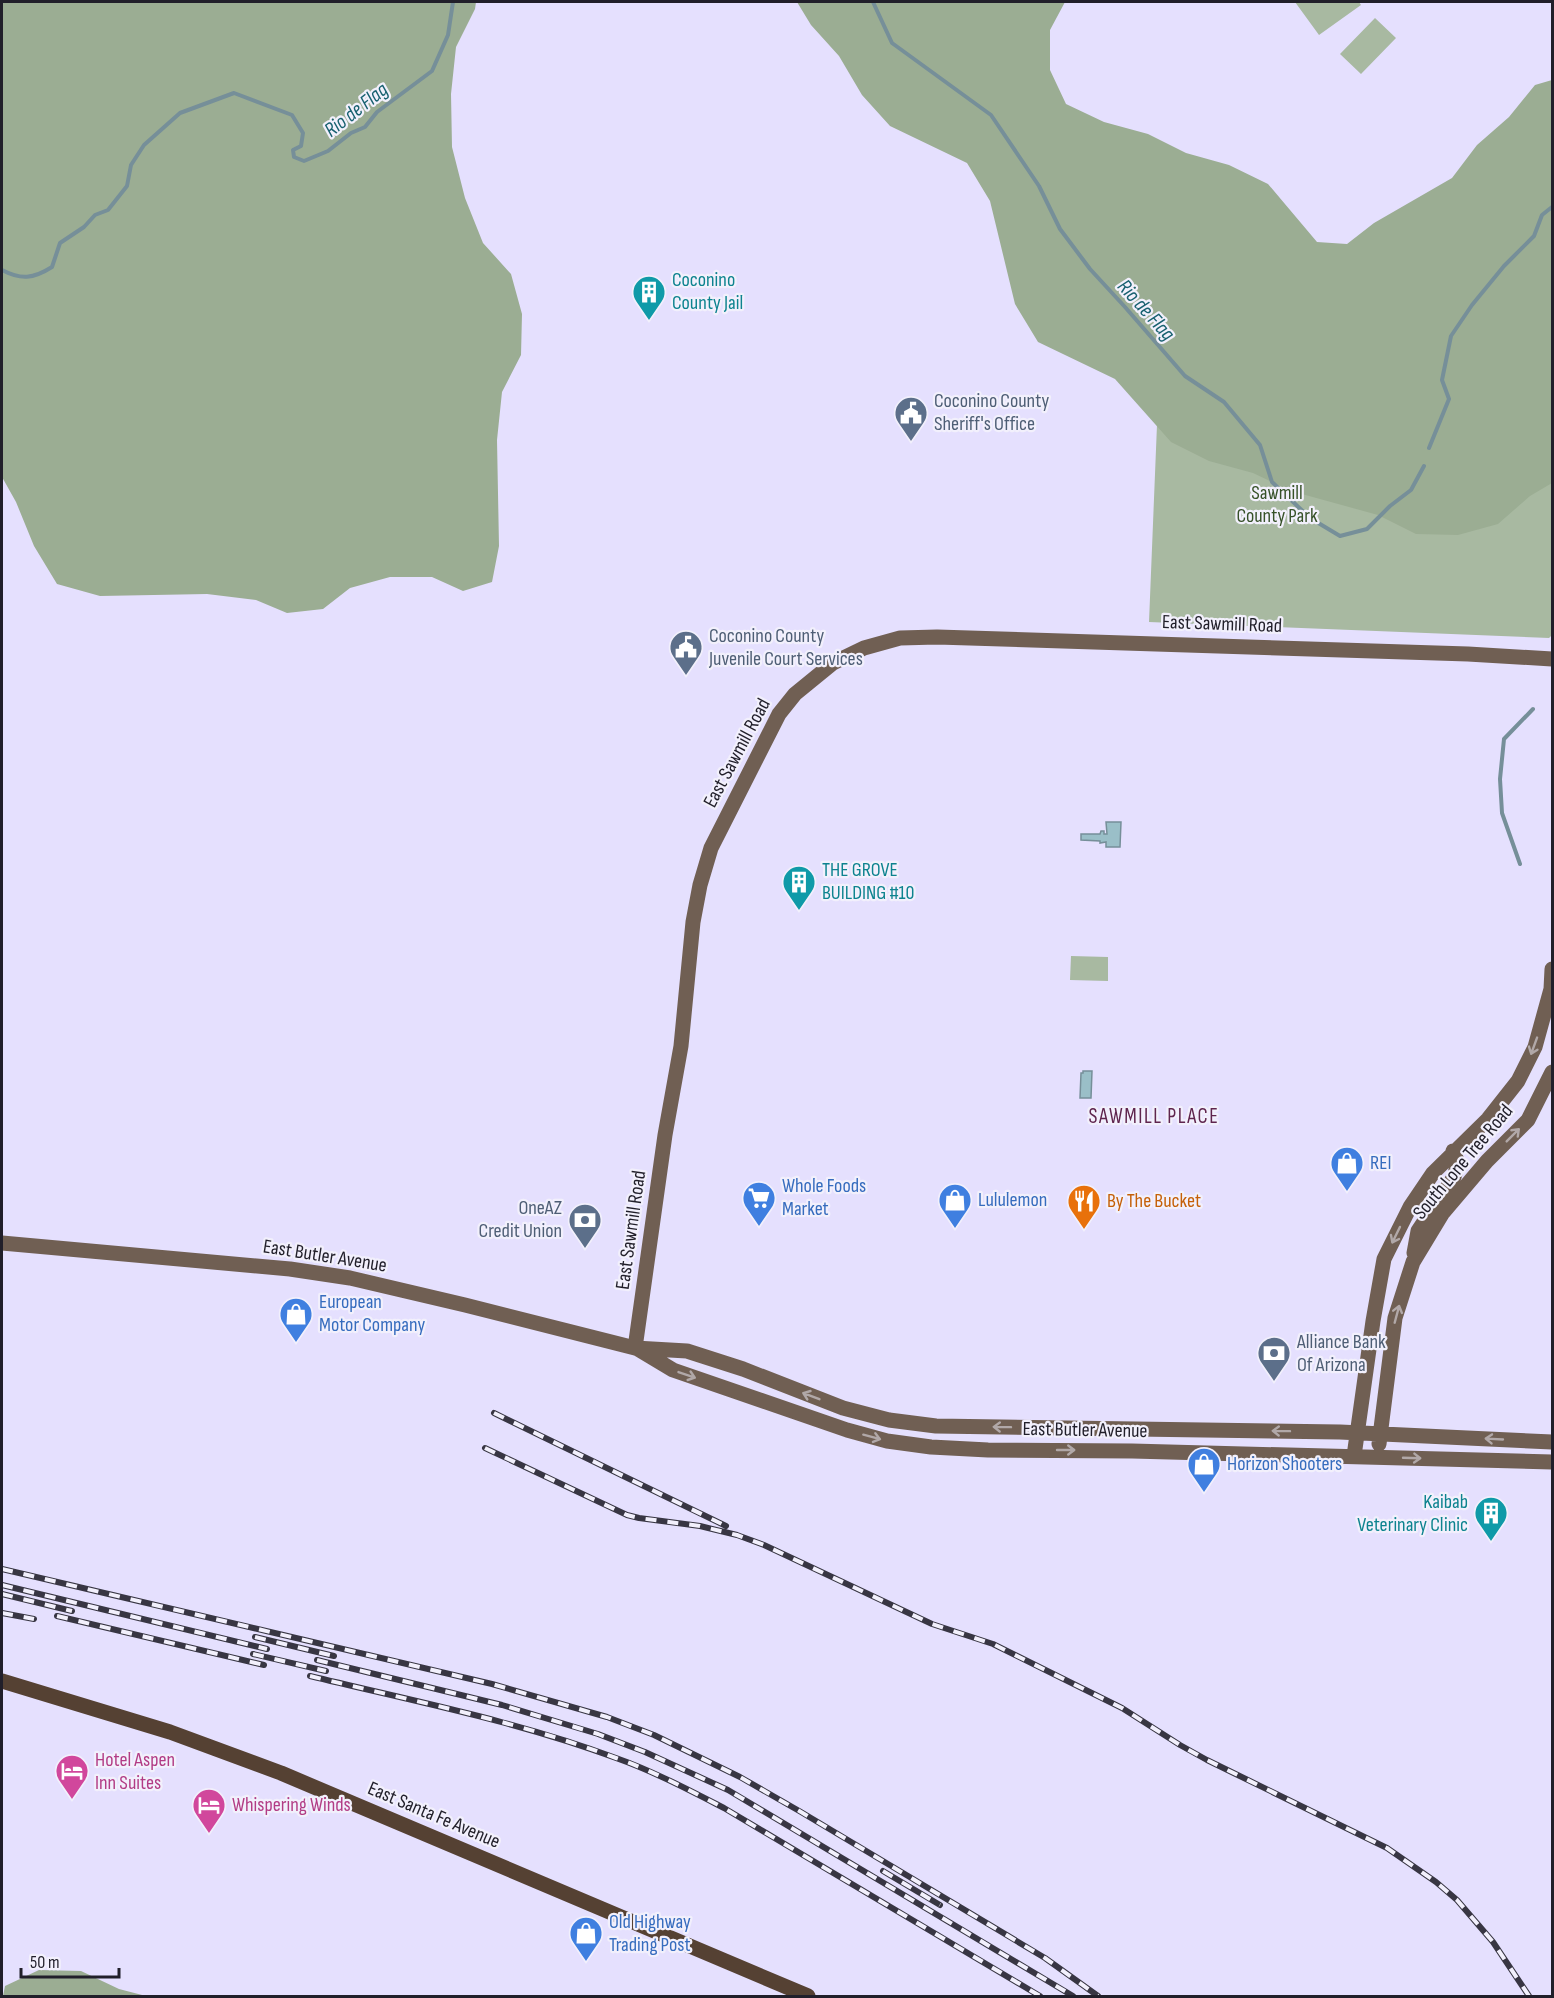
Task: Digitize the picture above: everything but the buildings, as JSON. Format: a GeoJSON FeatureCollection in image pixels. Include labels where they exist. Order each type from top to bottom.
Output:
{"type":"FeatureCollection","features":[{"type":"Feature","properties":{"kind":"main road","name":"East Sawmill Road"},"geometry":{"type":"LineString","coordinates":[[635,1348],[665,1135],[681,1046],[693,922],[700,885],[711,848],[779,714],[795,694],[833,663],[864,648],[900,639],[937,637],[1468,654],[1552,659]]}},
{"type":"Feature","properties":{"kind":"main road","name":"South Lone Tree Road"},"geometry":{"type":"LineString","coordinates":[[1354,1456],[1384,1259],[1410,1207],[1433,1173],[1488,1119],[1518,1081],[1535,1047],[1551,989],[1552,969]]}},
{"type":"Feature","properties":{"kind":"main road","name":"South Lone Tree Road"},"geometry":{"type":"LineString","coordinates":[[1377,1456],[1395,1318],[1413,1262],[1442,1214],[1487,1161],[1528,1120],[1552,1072]]}},
{"type":"Feature","properties":{"kind":"main road"},"geometry":{"type":"LineString","coordinates":[[1413,1262],[1419,1231],[1454,1177],[1458,1163],[1453,1151]]}},
{"type":"Feature","properties":{"kind":"main road","name":"East Butler Avenue"},"geometry":{"type":"LineString","coordinates":[[2,1243],[290,1269],[350,1278],[635,1348],[687,1351],[743,1369],[843,1408],[889,1420],[936,1426],[1357,1433],[1552,1442]]}},
{"type":"Feature","properties":{"kind":"main road","name":"East Butler Avenue"},"geometry":{"type":"LineString","coordinates":[[635,1348],[673,1370],[837,1426],[886,1441],[931,1447],[1552,1462]]}},
{"type":"Feature","properties":{"kind":"main road","name":"East Santa Fe Avenue"},"geometry":{"type":"LineString","coordinates":[[2,1681],[170,1732],[282,1773],[808,1996]]}},
{"type":"Feature","properties":{"kind":"green space"},"geometry":{"type":"Polygon","coordinates":[[[1295,2],[1359,2],[1361,5],[1319,35],[1295,2]]]}},
{"type":"Feature","properties":{"kind":"green space"},"geometry":{"type":"Polygon","coordinates":[[[1375,18],[1396,38],[1361,74],[1340,54],[1375,18]]]}},
{"type":"Feature","properties":{"kind":"green space","name":"Sawmill County Park"},"geometry":{"type":"Polygon","coordinates":[[[1552,168],[1552,635],[1549,638],[1149,622],[1163,277],[1266,345],[1552,168]]]}},
{"type":"Feature","properties":{"kind":"green space"},"geometry":{"type":"Polygon","coordinates":[[[1071,956],[1108,957],[1108,981],[1070,980],[1071,956]]]}},
{"type":"Feature","properties":{"kind":"shaded area"},"geometry":{"type":"Polygon","coordinates":[[[2,2],[476,2],[475,9],[456,47],[451,94],[452,147],[465,198],[483,243],[511,274],[522,314],[521,355],[502,392],[497,440],[499,546],[492,582],[463,591],[432,577],[390,577],[350,588],[323,609],[287,613],[256,600],[207,594],[100,596],[57,584],[34,546],[16,502],[2,477],[2,2]]]}},
{"type":"Feature","properties":{"kind":"shaded area"},"geometry":{"type":"Polygon","coordinates":[[[797,2],[1065,2],[1050,30],[1050,70],[1066,104],[1104,122],[1148,134],[1186,153],[1229,165],[1268,184],[1317,242],[1347,244],[1374,223],[1452,178],[1477,145],[1509,117],[1535,85],[1552,80],[1552,483],[1530,496],[1498,524],[1458,535],[1416,534],[1378,515],[1291,491],[1253,473],[1209,461],[1171,442],[1115,379],[1038,342],[1015,304],[990,201],[967,163],[890,126],[862,95],[839,56],[811,25],[797,2]]]}},
{"type":"Feature","properties":{"kind":"shaded area"},"geometry":{"type":"Polygon","coordinates":[[[1106,822],[1121,822],[1120,847],[1106,847],[1106,842],[1081,840],[1081,834],[1100,834],[1104,831],[1104,834],[1107,834],[1106,822]]]}},
{"type":"Feature","properties":{"kind":"shaded area"},"geometry":{"type":"Polygon","coordinates":[[[1083,1071],[1092,1071],[1091,1098],[1080,1098],[1083,1071]]]}},
{"type":"Feature","properties":{"kind":"shaded area"},"geometry":{"type":"Polygon","coordinates":[[[39,1970],[81,1971],[119,1989],[146,1996],[3,1996],[5,1986],[39,1970]]]}},
{"type":"Feature","properties":{"kind":"waterway","name":"Rio de Flag"},"geometry":{"type":"LineString","coordinates":[[2,270],[27,277],[52,267],[60,243],[84,227],[95,215],[108,210],[127,186],[131,165],[144,145],[180,113],[234,93],[292,115],[303,133],[301,146],[293,150],[294,157],[304,161],[328,151],[351,133],[365,127],[377,112],[432,71],[448,35],[453,2]]}},
{"type":"Feature","properties":{"kind":"waterway","name":"Rio de Flag"},"geometry":{"type":"LineString","coordinates":[[873,2],[892,43],[991,115],[1039,186],[1060,229],[1090,269],[1185,376],[1224,402],[1260,445],[1272,482],[1310,518],[1340,536],[1367,529],[1390,506],[1411,490],[1424,466]]}},
{"type":"Feature","properties":{"kind":"waterway","name":"Rio de Flag"},"geometry":{"type":"LineString","coordinates":[[1429,448],[1449,399],[1442,380],[1451,336],[1472,305],[1504,266],[1534,236],[1542,215],[1552,207]]}},
{"type":"Feature","properties":{"kind":"waterway","name":"Rio de Flag"},"geometry":{"type":"LineString","coordinates":[[1520,864],[1502,813],[1500,779],[1504,739],[1533,709]]}},
{"type":"Feature","properties":{"kind":"railway"},"geometry":{"type":"LineString","coordinates":[[494,1413],[726,1526]]}},
{"type":"Feature","properties":{"kind":"railway"},"geometry":{"type":"LineString","coordinates":[[485,1448],[627,1515],[700,1526],[737,1535],[764,1545],[932,1624],[993,1644],[1122,1708],[1207,1760],[1387,1848],[1436,1882],[1457,1900],[1493,1942],[1529,1996]]}},
{"type":"Feature","properties":{"kind":"railway"},"geometry":{"type":"LineString","coordinates":[[2,1569],[492,1684],[607,1717],[654,1735],[740,1777],[801,1812],[1045,1958],[1098,1996]]}},
{"type":"Feature","properties":{"kind":"railway"},"geometry":{"type":"LineString","coordinates":[[2,1585],[267,1649]]}},
{"type":"Feature","properties":{"kind":"railway"},"geometry":{"type":"LineString","coordinates":[[2,1594],[72,1611]]}},
{"type":"Feature","properties":{"kind":"railway"},"geometry":{"type":"LineString","coordinates":[[2,1613],[34,1619]]}},
{"type":"Feature","properties":{"kind":"railway"},"geometry":{"type":"LineString","coordinates":[[57,1616],[264,1665]]}},
{"type":"Feature","properties":{"kind":"railway"},"geometry":{"type":"LineString","coordinates":[[255,1637],[334,1656]]}},
{"type":"Feature","properties":{"kind":"railway"},"geometry":{"type":"LineString","coordinates":[[253,1654],[326,1671]]}},
{"type":"Feature","properties":{"kind":"railway"},"geometry":{"type":"LineString","coordinates":[[317,1660],[502,1705],[598,1734],[645,1752],[728,1790],[1073,1996]]}},
{"type":"Feature","properties":{"kind":"railway"},"geometry":{"type":"LineString","coordinates":[[310,1676],[503,1722],[579,1745],[644,1769],[724,1808],[1040,1996]]}},
{"type":"Feature","properties":{"kind":"railway"},"geometry":{"type":"LineString","coordinates":[[883,1871],[940,1905]]}},
{"type":"Feature","properties":{"kind":"place","name":"Coconino County Jail"},"geometry":{"type":"Point","coordinates":[649,321]}},
{"type":"Feature","properties":{"kind":"place","name":"Coconino County Sheriff's Office"},"geometry":{"type":"Point","coordinates":[911,442]}},
{"type":"Feature","properties":{"kind":"place","name":"Coconino County Juvenile Court Services"},"geometry":{"type":"Point","coordinates":[686,676]}},
{"type":"Feature","properties":{"kind":"place","name":"THE GROVE BUILDING #10"},"geometry":{"type":"Point","coordinates":[799,911]}},
{"type":"Feature","properties":{"kind":"place","name":"REI"},"geometry":{"type":"Point","coordinates":[1347,1192]}},
{"type":"Feature","properties":{"kind":"place","name":"Whole Foods Market"},"geometry":{"type":"Point","coordinates":[759,1227]}},
{"type":"Feature","properties":{"kind":"place","name":"Lululemon"},"geometry":{"type":"Point","coordinates":[955,1229]}},
{"type":"Feature","properties":{"kind":"place","name":"By The Bucket"},"geometry":{"type":"Point","coordinates":[1084,1230]}},
{"type":"Feature","properties":{"kind":"place","name":"OneAZ Credit Union"},"geometry":{"type":"Point","coordinates":[585,1249]}},
{"type":"Feature","properties":{"kind":"place","name":"European Motor Company"},"geometry":{"type":"Point","coordinates":[296,1343]}},
{"type":"Feature","properties":{"kind":"place","name":"Alliance Bank Of Arizona"},"geometry":{"type":"Point","coordinates":[1274,1382]}},
{"type":"Feature","properties":{"kind":"place","name":"Horizon Shooters"},"geometry":{"type":"Point","coordinates":[1204,1493]}},
{"type":"Feature","properties":{"kind":"place","name":"Kaibab Veterinary Clinic"},"geometry":{"type":"Point","coordinates":[1491,1542]}},
{"type":"Feature","properties":{"kind":"place","name":"Hotel Aspen Inn Suites"},"geometry":{"type":"Point","coordinates":[72,1800]}},
{"type":"Feature","properties":{"kind":"place","name":"Whispering Winds"},"geometry":{"type":"Point","coordinates":[209,1834]}},
{"type":"Feature","properties":{"kind":"place","name":"Old Highway Trading Post"},"geometry":{"type":"Point","coordinates":[586,1962]}},
{"type":"Feature","properties":{"kind":"district","name":"SAWMILL PLACE"},"geometry":{"type":"Point","coordinates":[1154,1116]}}]}
